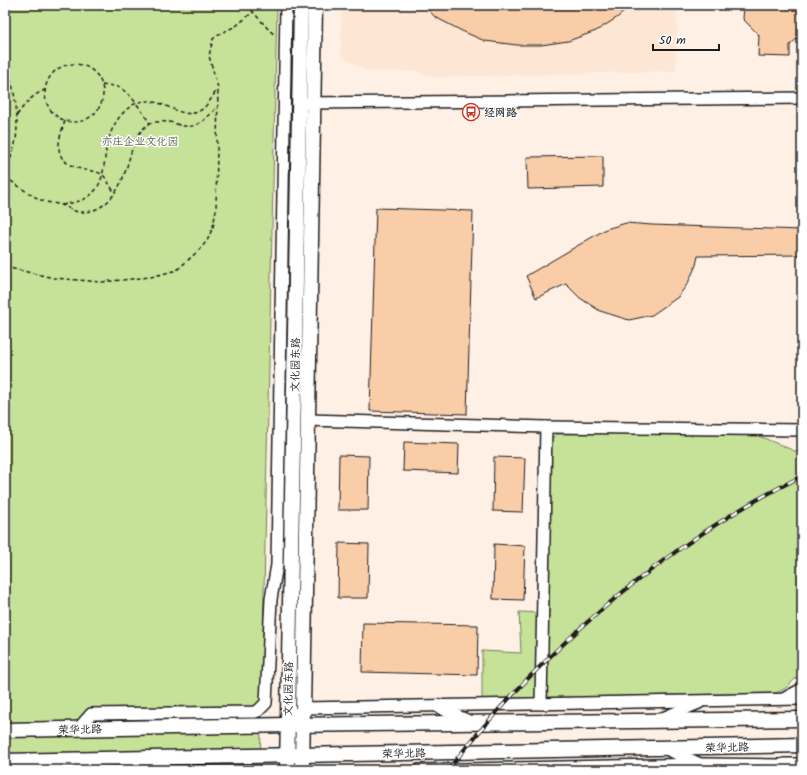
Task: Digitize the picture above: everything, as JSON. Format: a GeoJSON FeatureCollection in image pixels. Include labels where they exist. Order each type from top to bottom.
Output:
{"type":"FeatureCollection","features":[{"type":"Feature","properties":{"kind":"main road","name":"文化园东路"},"geometry":{"type":"LineString","coordinates":[[301,5],[307,103],[308,420],[301,770]]}},
{"type":"Feature","properties":{"kind":"main road","name":"文化园东路"},"geometry":{"type":"LineString","coordinates":[[287,770],[292,513],[307,103],[315,43],[315,5]]}},
{"type":"Feature","properties":{"kind":"main road","name":"荣华北路"},"geometry":{"type":"LineString","coordinates":[[5,730],[802,719]]}},
{"type":"Feature","properties":{"kind":"main road","name":"荣华北路"},"geometry":{"type":"LineString","coordinates":[[5,761],[802,745]]}},
{"type":"Feature","properties":{"kind":"street"},"geometry":{"type":"LineString","coordinates":[[277,565],[286,5]]}},
{"type":"Feature","properties":{"kind":"street"},"geometry":{"type":"LineString","coordinates":[[315,43],[320,5]]}},
{"type":"Feature","properties":{"kind":"street"},"geometry":{"type":"LineString","coordinates":[[307,103],[802,98]]}},
{"type":"Feature","properties":{"kind":"street"},"geometry":{"type":"LineString","coordinates":[[308,420],[546,427],[802,430]]}},
{"type":"Feature","properties":{"kind":"street"},"geometry":{"type":"LineString","coordinates":[[541,704],[546,427]]}},
{"type":"Feature","properties":{"kind":"street"},"geometry":{"type":"LineString","coordinates":[[78,729],[91,714],[255,712],[266,703],[270,599],[277,565],[292,513]]}},
{"type":"Feature","properties":{"kind":"street"},"geometry":{"type":"LineString","coordinates":[[785,699],[802,689]]}},
{"type":"Feature","properties":{"kind":"street"},"geometry":{"type":"LineString","coordinates":[[287,725],[303,708],[802,699]]}},
{"type":"Feature","properties":{"kind":"street"},"geometry":{"type":"LineString","coordinates":[[655,721],[706,700]]}},
{"type":"Feature","properties":{"kind":"street"},"geometry":{"type":"LineString","coordinates":[[435,706],[474,723]]}},
{"type":"Feature","properties":{"kind":"street"},"geometry":{"type":"LineString","coordinates":[[664,748],[703,764]]}},
{"type":"Feature","properties":{"kind":"street"},"geometry":{"type":"LineString","coordinates":[[288,755],[301,770]]}},
{"type":"Feature","properties":{"kind":"street"},"geometry":{"type":"LineString","coordinates":[[419,770],[703,764],[788,767],[802,764]]}},
{"type":"Feature","properties":{"kind":"path"},"geometry":{"type":"LineString","coordinates":[[247,5],[269,30],[285,42]]}},
{"type":"Feature","properties":{"kind":"path"},"geometry":{"type":"LineString","coordinates":[[5,267],[54,278],[102,282],[151,277],[177,270],[197,252],[206,241],[213,228],[216,210],[218,88],[208,56],[213,40],[219,34],[236,26],[253,12]]}},
{"type":"Feature","properties":{"kind":"path"},"geometry":{"type":"LineString","coordinates":[[69,65],[80,65],[89,69],[98,78],[102,86],[102,97],[99,107],[91,117],[76,122],[65,121],[56,116],[50,110],[45,99],[45,90],[48,81],[60,68],[69,65]]}},
{"type":"Feature","properties":{"kind":"path"},"geometry":{"type":"LineString","coordinates":[[5,66],[13,89],[17,115],[16,138],[12,156],[5,174]]}},
{"type":"Feature","properties":{"kind":"path"},"geometry":{"type":"LineString","coordinates":[[102,86],[115,86],[124,91],[136,103],[150,123]]}},
{"type":"Feature","properties":{"kind":"path"},"geometry":{"type":"LineString","coordinates":[[62,205],[79,202],[95,191],[103,175],[107,145],[112,129],[118,117],[127,109],[136,103],[150,101],[186,113],[198,112],[209,102],[218,88]]}},
{"type":"Feature","properties":{"kind":"path"},"geometry":{"type":"LineString","coordinates":[[17,115],[30,99],[45,90]]}},
{"type":"Feature","properties":{"kind":"path"},"geometry":{"type":"LineString","coordinates":[[5,177],[42,201],[62,205],[77,212],[88,212],[99,209],[107,203],[115,193],[124,175],[130,153],[137,138],[150,123],[165,121],[187,127],[198,125],[207,118],[217,106]]}},
{"type":"Feature","properties":{"kind":"path"},"geometry":{"type":"LineString","coordinates":[[65,121],[59,138],[58,147],[61,157],[70,164],[103,175],[115,193]]}},
{"type":"Feature","properties":{"kind":"shaded area"},"geometry":{"type":"Polygon","coordinates":[[[342,5],[677,5],[676,71],[433,77],[415,71],[367,71],[341,56],[342,5]]]}},
{"type":"Feature","properties":{"kind":"green space","name":"亦庄企业文化园"},"geometry":{"type":"Polygon","coordinates":[[[5,5],[277,5],[260,770],[5,770],[5,5]]]}},
{"type":"Feature","properties":{"kind":"green space"},"geometry":{"type":"Polygon","coordinates":[[[747,431],[802,454],[802,672],[786,688],[776,693],[482,699],[482,651],[521,653],[519,612],[549,613],[550,441],[556,434],[747,431]]]}},
{"type":"Feature","properties":{"kind":"building"},"geometry":{"type":"Polygon","coordinates":[[[424,5],[631,5],[618,17],[596,31],[568,41],[541,45],[517,45],[485,41],[435,17],[424,5]]]}},
{"type":"Feature","properties":{"kind":"building"},"geometry":{"type":"Polygon","coordinates":[[[744,5],[802,5],[802,34],[790,45],[790,57],[758,56],[759,35],[743,19],[744,5]]]}},
{"type":"Feature","properties":{"kind":"building"},"geometry":{"type":"Polygon","coordinates":[[[603,156],[603,187],[528,189],[527,157],[603,156]]]}},
{"type":"Feature","properties":{"kind":"building"},"geometry":{"type":"Polygon","coordinates":[[[376,208],[473,211],[467,414],[370,411],[376,208]]]}},
{"type":"Feature","properties":{"kind":"building"},"geometry":{"type":"Polygon","coordinates":[[[626,223],[802,230],[802,255],[698,256],[696,265],[688,283],[678,297],[652,315],[629,320],[600,311],[580,298],[566,284],[536,298],[526,276],[606,229],[626,223]]]}},
{"type":"Feature","properties":{"kind":"building"},"geometry":{"type":"Polygon","coordinates":[[[404,442],[459,444],[458,473],[403,471],[404,442]]]}},
{"type":"Feature","properties":{"kind":"building"},"geometry":{"type":"Polygon","coordinates":[[[339,455],[369,456],[368,510],[338,510],[339,455]]]}},
{"type":"Feature","properties":{"kind":"building"},"geometry":{"type":"Polygon","coordinates":[[[494,457],[525,458],[523,512],[493,511],[494,457]]]}},
{"type":"Feature","properties":{"kind":"building"},"geometry":{"type":"Polygon","coordinates":[[[339,543],[369,544],[368,598],[338,598],[339,543]]]}},
{"type":"Feature","properties":{"kind":"building"},"geometry":{"type":"Polygon","coordinates":[[[494,544],[525,546],[523,600],[493,599],[494,544]]]}},
{"type":"Feature","properties":{"kind":"building"},"geometry":{"type":"Polygon","coordinates":[[[363,623],[478,625],[477,675],[362,672],[363,623]]]}},
{"type":"Feature","properties":{"kind":"railway"},"geometry":{"type":"LineString","coordinates":[[448,770],[484,726],[523,683],[565,642],[609,604],[655,567],[702,533],[752,503],[802,476]]}},
{"type":"Feature","properties":{"kind":"place","name":"经网路"},"geometry":{"type":"Point","coordinates":[471,112]}}]}
